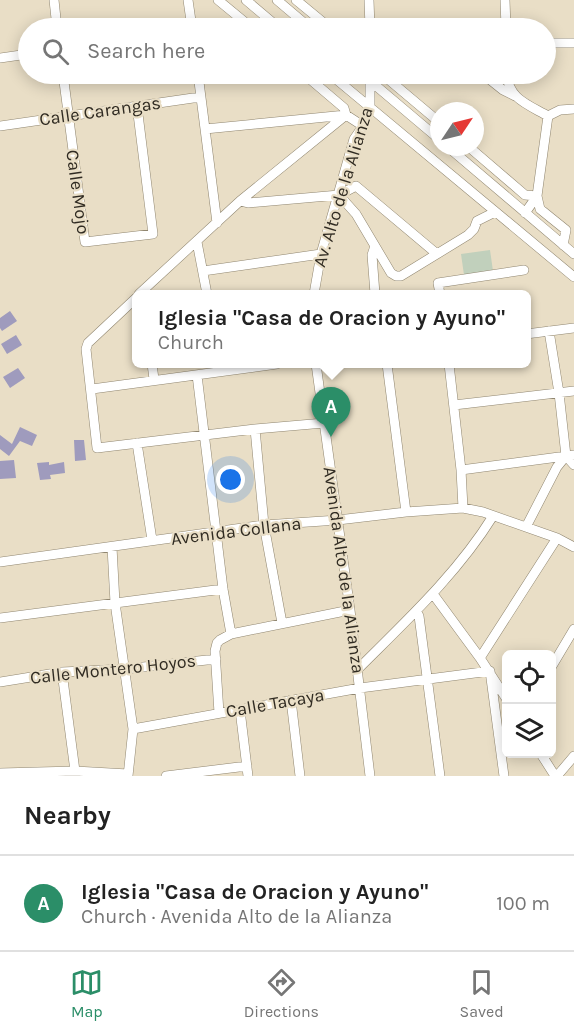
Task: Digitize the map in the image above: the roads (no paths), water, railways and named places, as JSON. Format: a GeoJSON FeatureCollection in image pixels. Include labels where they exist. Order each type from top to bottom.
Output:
{"type":"FeatureCollection","features":[{"type":"Feature","properties":{"kind":"street"},"geometry":{"type":"LineString","coordinates":[[54,0],[56,18]]}},
{"type":"Feature","properties":{"kind":"street"},"geometry":{"type":"LineString","coordinates":[[188,0],[191,18]]}},
{"type":"Feature","properties":{"kind":"street"},"geometry":{"type":"LineString","coordinates":[[218,0],[240,18]]}},
{"type":"Feature","properties":{"kind":"street"},"geometry":{"type":"LineString","coordinates":[[246,0],[267,18]]}},
{"type":"Feature","properties":{"kind":"street"},"geometry":{"type":"LineString","coordinates":[[277,0],[298,18]]}},
{"type":"Feature","properties":{"kind":"street"},"geometry":{"type":"LineString","coordinates":[[296,0],[318,18]]}},
{"type":"Feature","properties":{"kind":"street"},"geometry":{"type":"LineString","coordinates":[[369,0],[370,18]]}},
{"type":"Feature","properties":{"kind":"street"},"geometry":{"type":"LineString","coordinates":[[505,0],[506,18]]}},
{"type":"Feature","properties":{"kind":"street"},"geometry":{"type":"LineString","coordinates":[[556,43],[574,43]]}},
{"type":"Feature","properties":{"kind":"street"},"geometry":{"type":"LineString","coordinates":[[0,58],[18,55]]}},
{"type":"Feature","properties":{"kind":"street","name":"Calle Mojo"},"geometry":{"type":"LineString","coordinates":[[64,84],[85,242],[153,234],[137,106]]}},
{"type":"Feature","properties":{"kind":"street"},"geometry":{"type":"LineString","coordinates":[[199,84],[217,223]]}},
{"type":"Feature","properties":{"kind":"street"},"geometry":{"type":"LineString","coordinates":[[316,84],[344,108],[346,115]]}},
{"type":"Feature","properties":{"kind":"street"},"geometry":{"type":"LineString","coordinates":[[342,84],[574,277]]}},
{"type":"Feature","properties":{"kind":"street","name":"Av. Alto de la Alianza"},"geometry":{"type":"LineString","coordinates":[[315,290],[321,254],[354,138],[363,126],[370,108],[368,84]]}},
{"type":"Feature","properties":{"kind":"street"},"geometry":{"type":"LineString","coordinates":[[376,84],[430,131]]}},
{"type":"Feature","properties":{"kind":"street"},"geometry":{"type":"LineString","coordinates":[[394,84],[430,114]]}},
{"type":"Feature","properties":{"kind":"street"},"geometry":{"type":"LineString","coordinates":[[496,84],[548,116]]}},
{"type":"Feature","properties":{"kind":"street"},"geometry":{"type":"LineString","coordinates":[[509,84],[515,96]]}},
{"type":"Feature","properties":{"kind":"street","name":"Calle Carangas"},"geometry":{"type":"LineString","coordinates":[[0,126],[200,97]]}},
{"type":"Feature","properties":{"kind":"street"},"geometry":{"type":"LineString","coordinates":[[548,116],[560,110],[574,110]]}},
{"type":"Feature","properties":{"kind":"street"},"geometry":{"type":"LineString","coordinates":[[205,129],[346,115],[363,126]]}},
{"type":"Feature","properties":{"kind":"street"},"geometry":{"type":"LineString","coordinates":[[143,290],[240,201],[346,115]]}},
{"type":"Feature","properties":{"kind":"street"},"geometry":{"type":"LineString","coordinates":[[548,116],[537,196],[540,209],[569,227],[563,245]]}},
{"type":"Feature","properties":{"kind":"street"},"geometry":{"type":"LineString","coordinates":[[458,156],[574,254]]}},
{"type":"Feature","properties":{"kind":"street"},"geometry":{"type":"LineString","coordinates":[[480,156],[525,195],[537,196]]}},
{"type":"Feature","properties":{"kind":"street"},"geometry":{"type":"LineString","coordinates":[[240,201],[248,203],[339,195],[356,186],[437,254]]}},
{"type":"Feature","properties":{"kind":"street"},"geometry":{"type":"LineString","coordinates":[[339,195],[356,214],[391,273],[396,276],[401,276],[468,235],[474,229],[477,220],[495,212]]}},
{"type":"Feature","properties":{"kind":"street"},"geometry":{"type":"LineString","coordinates":[[525,213],[537,196]]}},
{"type":"Feature","properties":{"kind":"street"},"geometry":{"type":"LineString","coordinates":[[197,242],[206,290]]}},
{"type":"Feature","properties":{"kind":"street"},"geometry":{"type":"LineString","coordinates":[[375,246],[372,255],[375,290]]}},
{"type":"Feature","properties":{"kind":"street"},"geometry":{"type":"LineString","coordinates":[[203,271],[321,254]]}},
{"type":"Feature","properties":{"kind":"street"},"geometry":{"type":"LineString","coordinates":[[439,290],[438,283],[524,270]]}},
{"type":"Feature","properties":{"kind":"street"},"geometry":{"type":"LineString","coordinates":[[132,302],[87,345],[98,448],[324,423]]}},
{"type":"Feature","properties":{"kind":"street"},"geometry":{"type":"LineString","coordinates":[[531,333],[574,328]]}},
{"type":"Feature","properties":{"kind":"street"},"geometry":{"type":"LineString","coordinates":[[549,331],[570,456],[574,465]]}},
{"type":"Feature","properties":{"kind":"street"},"geometry":{"type":"LineString","coordinates":[[153,368],[154,379]]}},
{"type":"Feature","properties":{"kind":"street"},"geometry":{"type":"LineString","coordinates":[[92,389],[197,375],[216,368]]}},
{"type":"Feature","properties":{"kind":"street","name":"Avenida Alto de la Alianza"},"geometry":{"type":"LineString","coordinates":[[317,368],[358,669],[370,776]]}},
{"type":"Feature","properties":{"kind":"street"},"geometry":{"type":"LineString","coordinates":[[388,368],[406,512]]}},
{"type":"Feature","properties":{"kind":"street"},"geometry":{"type":"LineString","coordinates":[[450,368],[463,508]]}},
{"type":"Feature","properties":{"kind":"street"},"geometry":{"type":"LineString","coordinates":[[197,375],[223,589],[231,634],[350,610]]}},
{"type":"Feature","properties":{"kind":"street"},"geometry":{"type":"LineString","coordinates":[[454,405],[574,391]]}},
{"type":"Feature","properties":{"kind":"street"},"geometry":{"type":"LineString","coordinates":[[255,429],[264,525],[282,623]]}},
{"type":"Feature","properties":{"kind":"street"},"geometry":{"type":"LineString","coordinates":[[137,443],[152,540]]}},
{"type":"Feature","properties":{"kind":"street"},"geometry":{"type":"LineString","coordinates":[[461,470],[570,456]]}},
{"type":"Feature","properties":{"kind":"street"},"geometry":{"type":"LineString","coordinates":[[526,527],[557,467],[570,456]]}},
{"type":"Feature","properties":{"kind":"street","name":"Avenida Collana"},"geometry":{"type":"LineString","coordinates":[[0,562],[264,525],[463,508],[526,527],[574,547]]}},
{"type":"Feature","properties":{"kind":"street"},"geometry":{"type":"LineString","coordinates":[[358,669],[433,594],[478,540],[493,516]]}},
{"type":"Feature","properties":{"kind":"street"},"geometry":{"type":"LineString","coordinates":[[480,658],[557,538]]}},
{"type":"Feature","properties":{"kind":"street"},"geometry":{"type":"LineString","coordinates":[[2,772],[75,771],[128,775],[133,729],[115,603],[111,547]]}},
{"type":"Feature","properties":{"kind":"street"},"geometry":{"type":"LineString","coordinates":[[0,618],[223,589]]}},
{"type":"Feature","properties":{"kind":"street"},"geometry":{"type":"LineString","coordinates":[[433,594],[502,690]]}},
{"type":"Feature","properties":{"kind":"street"},"geometry":{"type":"LineString","coordinates":[[416,611],[440,776]]}},
{"type":"Feature","properties":{"kind":"street"},"geometry":{"type":"LineString","coordinates":[[556,659],[574,629]]}},
{"type":"Feature","properties":{"kind":"street","name":"Calle Montero Hoyos"},"geometry":{"type":"LineString","coordinates":[[0,682],[62,672],[125,669],[216,659],[217,643],[231,634]]}},
{"type":"Feature","properties":{"kind":"street"},"geometry":{"type":"LineString","coordinates":[[216,659],[219,713]]}},
{"type":"Feature","properties":{"kind":"street"},"geometry":{"type":"LineString","coordinates":[[490,671],[504,776]]}},
{"type":"Feature","properties":{"kind":"street","name":"Calle Tacaya"},"geometry":{"type":"LineString","coordinates":[[133,729],[360,688],[428,681],[490,671]]}},
{"type":"Feature","properties":{"kind":"street"},"geometry":{"type":"LineString","coordinates":[[62,672],[75,771]]}},
{"type":"Feature","properties":{"kind":"street"},"geometry":{"type":"LineString","coordinates":[[291,700],[300,776]]}},
{"type":"Feature","properties":{"kind":"street"},"geometry":{"type":"LineString","coordinates":[[166,776],[247,771],[240,710]]}},
{"type":"Feature","properties":{"kind":"street"},"geometry":{"type":"LineString","coordinates":[[544,758],[556,776],[574,756]]}},
{"type":"Feature","properties":{"kind":"place","name":"Iglesia \"Casa de Oracion y Ayuno\""},"geometry":{"type":"Point","coordinates":[331,437]}}]}
